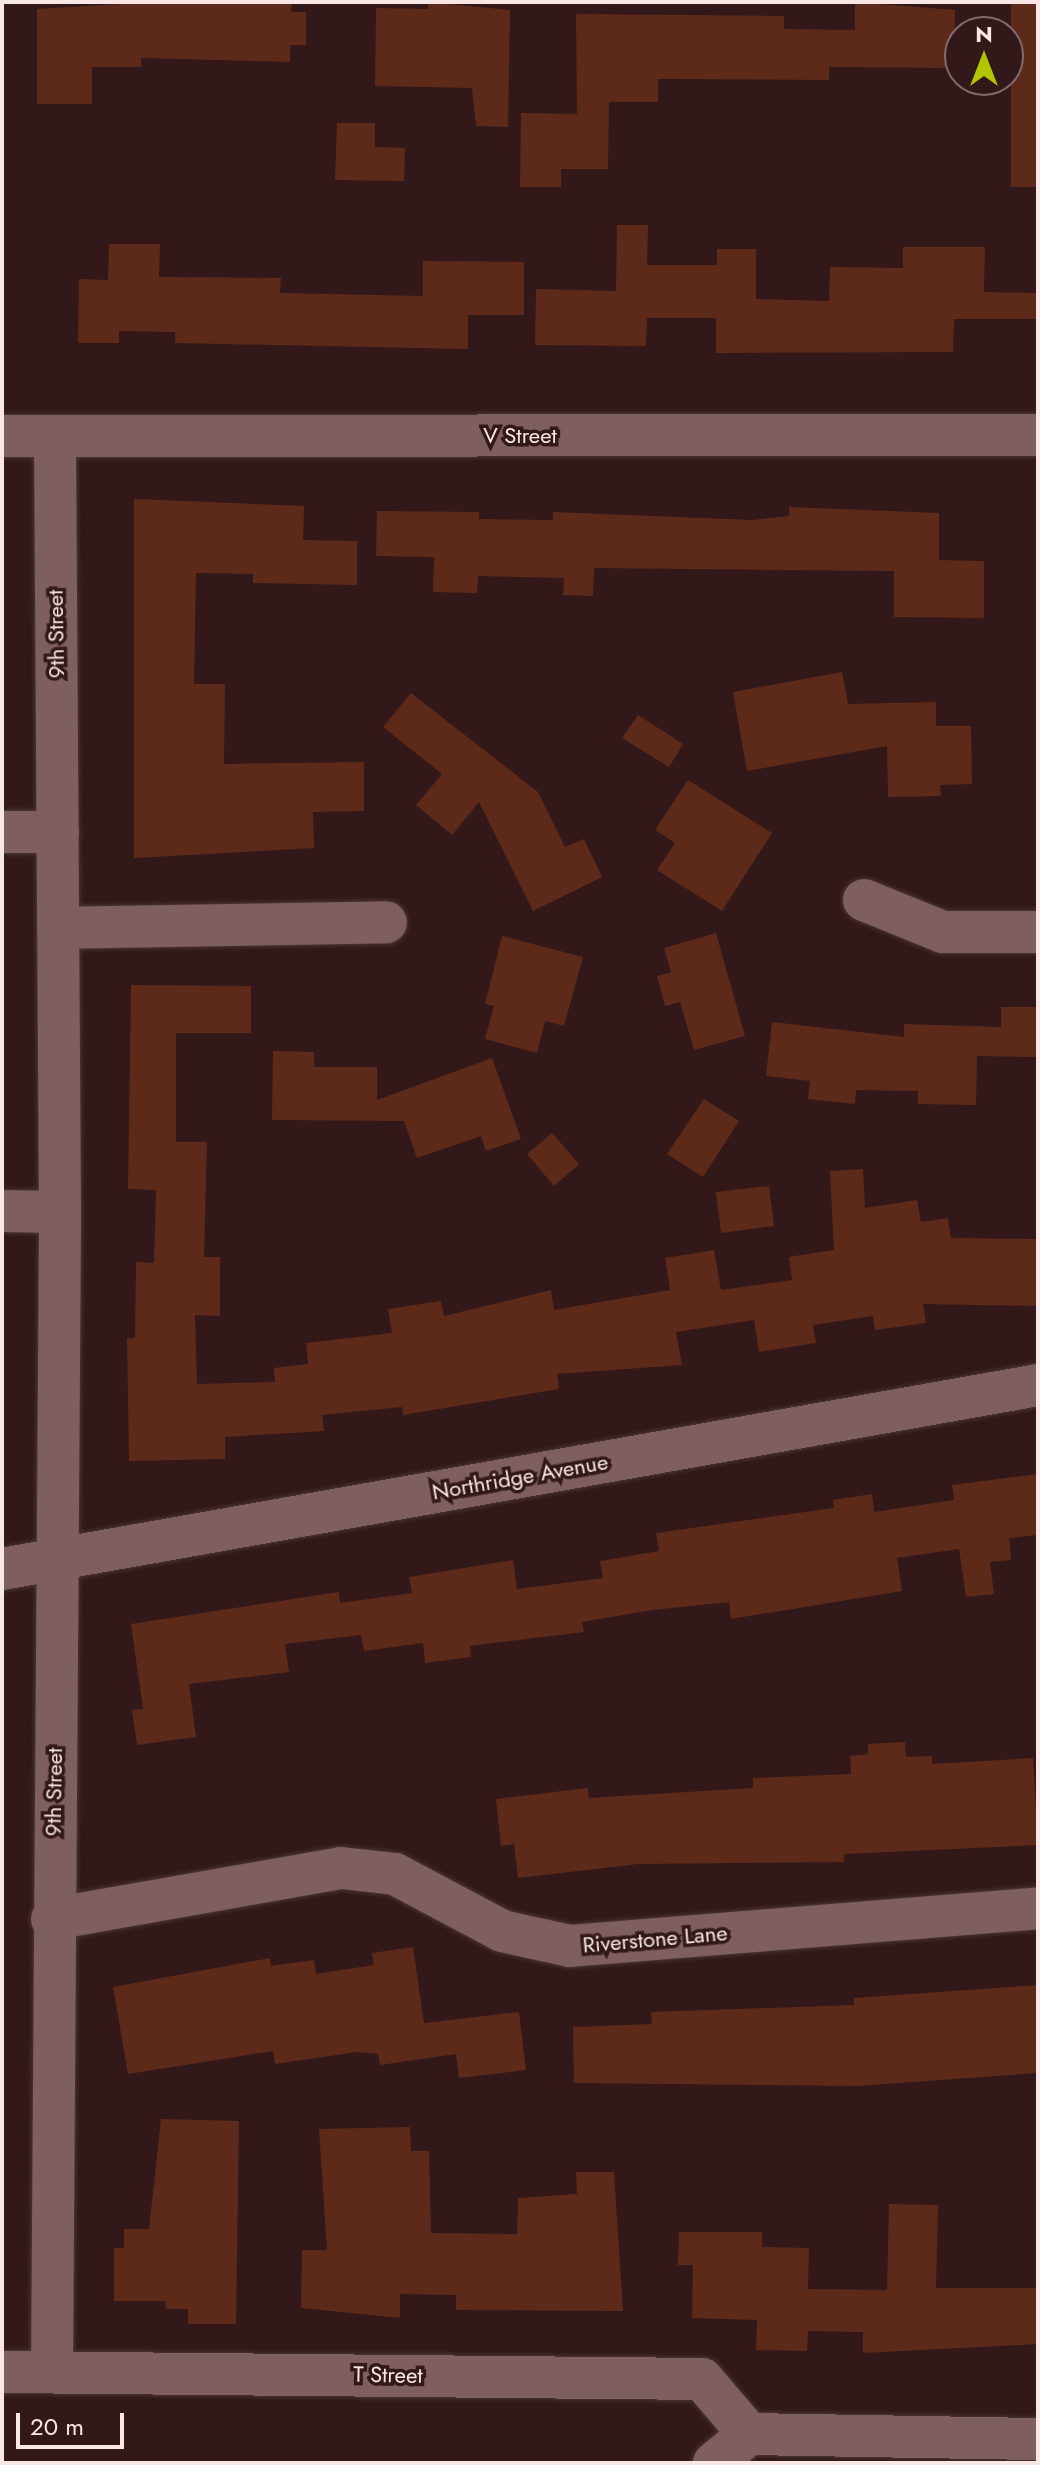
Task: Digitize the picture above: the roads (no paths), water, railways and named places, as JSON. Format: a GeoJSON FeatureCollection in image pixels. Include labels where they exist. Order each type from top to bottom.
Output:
{"type":"FeatureCollection","features":[{"type":"Feature","properties":{"kind":"street","name":"V Street"},"geometry":{"type":"LineString","coordinates":[[2,436],[1038,435]]}},
{"type":"Feature","properties":{"kind":"street","name":"9th Street"},"geometry":{"type":"LineString","coordinates":[[52,2371],[52,1919],[60,1212],[55,436]]}},
{"type":"Feature","properties":{"kind":"street"},"geometry":{"type":"LineString","coordinates":[[2,832],[58,832]]}},
{"type":"Feature","properties":{"kind":"street"},"geometry":{"type":"LineString","coordinates":[[864,900],[943,932],[1038,932]]}},
{"type":"Feature","properties":{"kind":"street"},"geometry":{"type":"LineString","coordinates":[[58,928],[386,922]]}},
{"type":"Feature","properties":{"kind":"street"},"geometry":{"type":"LineString","coordinates":[[2,1211],[60,1212]]}},
{"type":"Feature","properties":{"kind":"street","name":"Northridge Avenue"},"geometry":{"type":"LineString","coordinates":[[2,1569],[1038,1385]]}},
{"type":"Feature","properties":{"kind":"street","name":"Riverstone Lane"},"geometry":{"type":"LineString","coordinates":[[52,1919],[341,1868],[395,1874],[502,1931],[570,1946],[1038,1908]]}},
{"type":"Feature","properties":{"kind":"street","name":"T Street"},"geometry":{"type":"LineString","coordinates":[[2,2372],[702,2379],[749,2434]]}},
{"type":"Feature","properties":{"kind":"street"},"geometry":{"type":"LineString","coordinates":[[714,2463],[749,2434],[846,2449],[1038,2439]]}}]}
